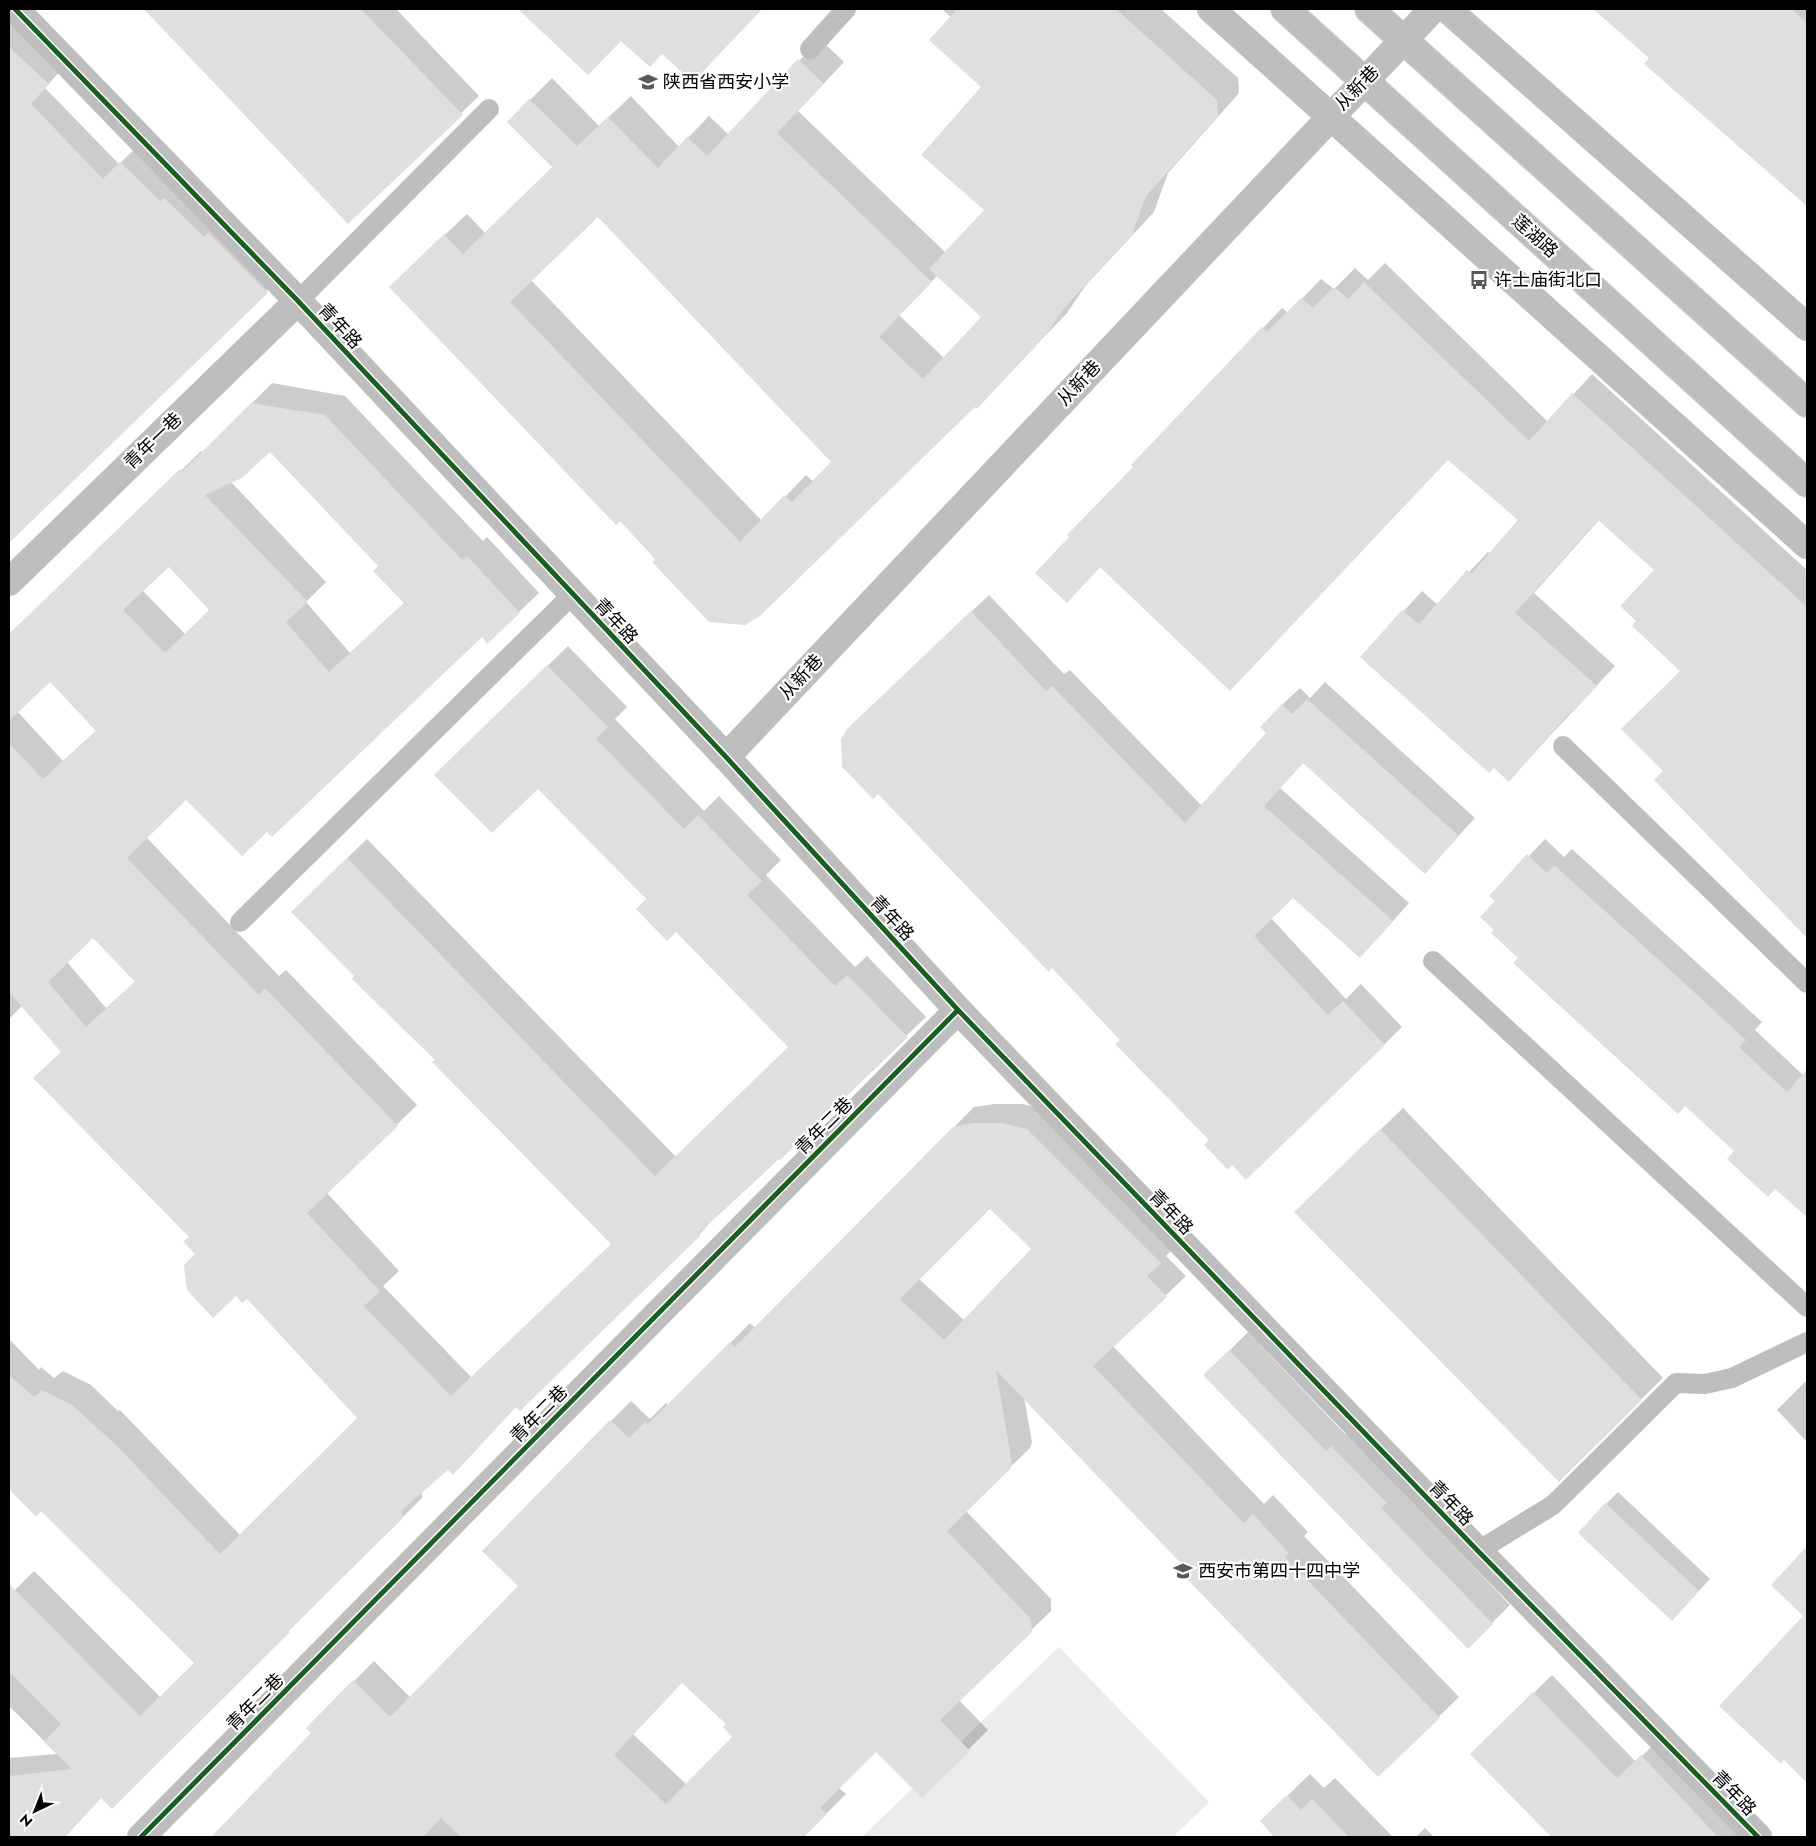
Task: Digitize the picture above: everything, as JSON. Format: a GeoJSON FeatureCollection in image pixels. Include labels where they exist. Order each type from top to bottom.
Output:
{"type":"FeatureCollection","features":[{"type":"Feature","properties":{"kind":"street","name":"青年路"},"geometry":{"type":"LineString","coordinates":[[15,9],[298,301],[726,757],[958,1010],[1478,1551],[1758,1837]]}},
{"type":"Feature","properties":{"kind":"street"},"geometry":{"type":"LineString","coordinates":[[1211,9],[1807,545]]}},
{"type":"Feature","properties":{"kind":"street","name":"莲湖路"},"geometry":{"type":"LineString","coordinates":[[1285,9],[1363,82],[1807,483]]}},
{"type":"Feature","properties":{"kind":"street"},"geometry":{"type":"LineString","coordinates":[[1370,9],[1807,403]]}},
{"type":"Feature","properties":{"kind":"street","name":"从新巷"},"geometry":{"type":"LineString","coordinates":[[726,757],[1433,9]]}},
{"type":"Feature","properties":{"kind":"street"},"geometry":{"type":"LineString","coordinates":[[1447,9],[1807,327]]}},
{"type":"Feature","properties":{"kind":"street","name":"青年一巷"},"geometry":{"type":"LineString","coordinates":[[9,582],[298,301]]}},
{"type":"Feature","properties":{"kind":"street","name":"青年二巷"},"geometry":{"type":"LineString","coordinates":[[140,1837],[958,1010]]}},
{"type":"Feature","properties":{"kind":"lane"},"geometry":{"type":"LineString","coordinates":[[810,49],[846,9]]}},
{"type":"Feature","properties":{"kind":"lane"},"geometry":{"type":"LineString","coordinates":[[298,301],[489,110]]}},
{"type":"Feature","properties":{"kind":"lane"},"geometry":{"type":"LineString","coordinates":[[240,922],[572,595]]}},
{"type":"Feature","properties":{"kind":"lane"},"geometry":{"type":"LineString","coordinates":[[1563,746],[1807,983]]}},
{"type":"Feature","properties":{"kind":"lane"},"geometry":{"type":"LineString","coordinates":[[1433,961],[1807,1307]]}},
{"type":"Feature","properties":{"kind":"lane"},"geometry":{"type":"LineString","coordinates":[[1478,1551],[1553,1505],[1676,1383],[1705,1384],[1732,1378],[1807,1342]]}},
{"type":"Feature","properties":{"kind":"shaded area"},"geometry":{"type":"Polygon","coordinates":[[[1059,1647],[1209,1802],[1173,1837],[862,1837],[1059,1647]]]}},
{"type":"Feature","properties":{"kind":"building"},"geometry":{"type":"Polygon","coordinates":[[[144,9],[361,9],[463,115],[348,224],[144,9]]]}},
{"type":"Feature","properties":{"kind":"building"},"geometry":{"type":"Polygon","coordinates":[[[518,9],[762,9],[693,82],[662,54],[650,67],[621,41],[588,75],[518,9]]]}},
{"type":"Feature","properties":{"kind":"building"},"geometry":{"type":"Polygon","coordinates":[[[957,9],[1116,9],[1217,100],[1218,116],[1146,196],[1132,235],[1064,308],[1045,336],[977,409],[975,407],[760,616],[745,625],[709,622],[652,562],[655,559],[620,521],[616,525],[389,287],[444,234],[463,254],[552,167],[507,122],[529,99],[577,146],[608,117],[658,168],[687,137],[707,156],[798,59],[824,84],[777,133],[932,282],[879,337],[923,379],[981,317],[929,269],[984,210],[921,155],[981,87],[929,40],[957,9]],[[598,217],[510,302],[740,542],[784,495],[792,502],[831,462],[598,217]]]}},
{"type":"Feature","properties":{"kind":"building"},"geometry":{"type":"Polygon","coordinates":[[[1593,9],[1792,9],[1807,23],[1807,206],[1644,64],[1649,58],[1593,9]]]}},
{"type":"Feature","properties":{"kind":"building"},"geometry":{"type":"Polygon","coordinates":[[[9,47],[49,84],[31,104],[103,179],[120,162],[160,201],[164,198],[204,237],[208,232],[268,293],[9,543],[9,47]]]}},
{"type":"Feature","properties":{"kind":"building"},"geometry":{"type":"Polygon","coordinates":[[[1364,282],[1529,441],[1572,393],[1807,607],[1807,938],[1654,780],[1663,771],[1621,729],[1680,671],[1632,626],[1636,621],[1620,606],[1654,570],[1598,520],[1515,613],[1597,686],[1573,712],[1571,711],[1509,782],[1494,768],[1489,773],[1360,657],[1402,610],[1419,624],[1467,570],[1471,574],[1518,520],[1448,460],[1230,691],[1100,567],[1067,603],[1035,573],[1069,537],[1067,535],[1133,467],[1131,465],[1262,327],[1267,332],[1301,298],[1313,308],[1334,287],[1348,299],[1364,282]]]}},
{"type":"Feature","properties":{"kind":"building"},"geometry":{"type":"Polygon","coordinates":[[[251,403],[325,415],[462,560],[467,556],[520,613],[487,644],[482,637],[272,837],[267,832],[242,856],[186,800],[127,858],[259,995],[265,988],[398,1126],[307,1213],[380,1291],[364,1306],[451,1396],[611,1244],[432,1062],[435,1060],[352,979],[354,976],[291,912],[347,858],[655,1176],[788,1047],[676,932],[667,941],[636,909],[646,899],[538,789],[492,833],[434,775],[547,665],[608,727],[596,739],[684,829],[698,815],[762,881],[747,895],[835,986],[847,975],[908,1037],[780,1160],[698,1234],[700,1236],[520,1411],[516,1407],[453,1475],[448,1470],[402,1510],[403,1518],[112,1809],[101,1798],[65,1837],[9,1837],[9,1776],[72,1769],[44,1742],[61,1724],[9,1671],[9,1584],[140,1716],[194,1663],[41,1511],[36,1517],[9,1489],[9,1375],[34,1397],[42,1390],[71,1404],[116,1445],[220,1554],[357,1418],[247,1299],[242,1303],[236,1296],[213,1318],[187,1290],[184,1265],[195,1254],[183,1241],[189,1237],[33,1078],[61,1052],[9,992],[9,743],[43,779],[96,731],[50,682],[9,721],[9,634],[180,469],[183,471],[251,403]],[[270,452],[242,478],[205,495],[308,602],[286,622],[329,672],[404,603],[373,571],[378,566],[270,452]],[[169,567],[123,610],[165,653],[209,610],[169,567]],[[93,938],[48,982],[86,1027],[135,982],[93,938]]]}},
{"type":"Feature","properties":{"kind":"building"},"geometry":{"type":"Polygon","coordinates":[[[971,611],[1046,691],[1052,686],[1185,823],[1266,733],[1260,727],[1282,704],[1292,714],[1307,699],[1459,836],[1425,874],[1303,763],[1264,806],[1393,921],[1360,958],[1293,898],[1254,936],[1328,1015],[1343,1001],[1385,1045],[1246,1180],[1232,1165],[1228,1170],[1204,1145],[1209,1140],[1115,1044],[1120,1040],[1052,968],[1049,972],[878,794],[873,799],[842,767],[841,739],[847,729],[971,611]]]}},
{"type":"Feature","properties":{"kind":"building"},"geometry":{"type":"Polygon","coordinates":[[[1527,854],[1547,873],[1554,865],[1670,970],[1746,1040],[1739,1047],[1787,1092],[1807,1069],[1807,1217],[1775,1189],[1768,1197],[1727,1159],[1734,1151],[1685,1106],[1678,1114],[1513,963],[1518,958],[1491,933],[1494,930],[1480,917],[1495,901],[1489,896],[1527,854]]]}},
{"type":"Feature","properties":{"kind":"building"},"geometry":{"type":"Polygon","coordinates":[[[973,1123],[1002,1123],[1027,1129],[1161,1263],[1147,1276],[1167,1297],[1093,1366],[1244,1523],[1253,1514],[1289,1553],[1285,1557],[1440,1718],[1378,1777],[1187,1579],[1192,1575],[996,1370],[1012,1463],[1010,1469],[947,1531],[1031,1619],[1032,1632],[940,1720],[970,1751],[922,1798],[876,1752],[820,1808],[827,1814],[804,1837],[461,1837],[441,1818],[423,1837],[211,1837],[311,1733],[306,1728],[353,1680],[390,1717],[518,1586],[482,1551],[610,1420],[629,1438],[645,1422],[648,1424],[730,1342],[735,1347],[953,1127],[973,1123]],[[990,1209],[900,1299],[944,1340],[1031,1249],[990,1209]],[[682,1683],[614,1755],[666,1804],[732,1737],[723,1727],[726,1724],[682,1683]]]}},
{"type":"Feature","properties":{"kind":"building"},"geometry":{"type":"Polygon","coordinates":[[[1380,1129],[1642,1400],[1559,1482],[1294,1212],[1380,1129]]]}},
{"type":"Feature","properties":{"kind":"building"},"geometry":{"type":"Polygon","coordinates":[[[1229,1350],[1326,1451],[1331,1446],[1387,1503],[1381,1508],[1493,1624],[1468,1649],[1203,1375],[1229,1350]]]}},
{"type":"Feature","properties":{"kind":"building"},"geometry":{"type":"Polygon","coordinates":[[[1605,1503],[1699,1591],[1672,1621],[1578,1533],[1605,1503]]]}},
{"type":"Feature","properties":{"kind":"building"},"geometry":{"type":"Polygon","coordinates":[[[1807,1546],[1807,1783],[1784,1760],[1781,1764],[1719,1706],[1803,1616],[1771,1585],[1807,1546]]]}},
{"type":"Feature","properties":{"kind":"building"},"geometry":{"type":"Polygon","coordinates":[[[1533,1692],[1617,1778],[1641,1755],[1718,1837],[1551,1837],[1470,1754],[1533,1692]]]}},
{"type":"Feature","properties":{"kind":"building"},"geometry":{"type":"Polygon","coordinates":[[[1287,1795],[1301,1810],[1312,1799],[1349,1837],[1274,1837],[1260,1821],[1287,1795]]]}},
{"type":"Feature","properties":{"kind":"cycle path"},"geometry":{"type":"LineString","coordinates":[[15,9],[298,301],[726,757],[958,1010],[1478,1551],[1758,1837]]}},
{"type":"Feature","properties":{"kind":"cycle path"},"geometry":{"type":"LineString","coordinates":[[141,1837],[958,1010]]}},
{"type":"Feature","properties":{"kind":"place","name":"陕西省西安小学"},"geometry":{"type":"Point","coordinates":[648,82]}},
{"type":"Feature","properties":{"kind":"place","name":"许士庙街北口"},"geometry":{"type":"Point","coordinates":[1479,280]}},
{"type":"Feature","properties":{"kind":"place","name":"西安市第四十四中学"},"geometry":{"type":"Point","coordinates":[1183,1571]}}]}
